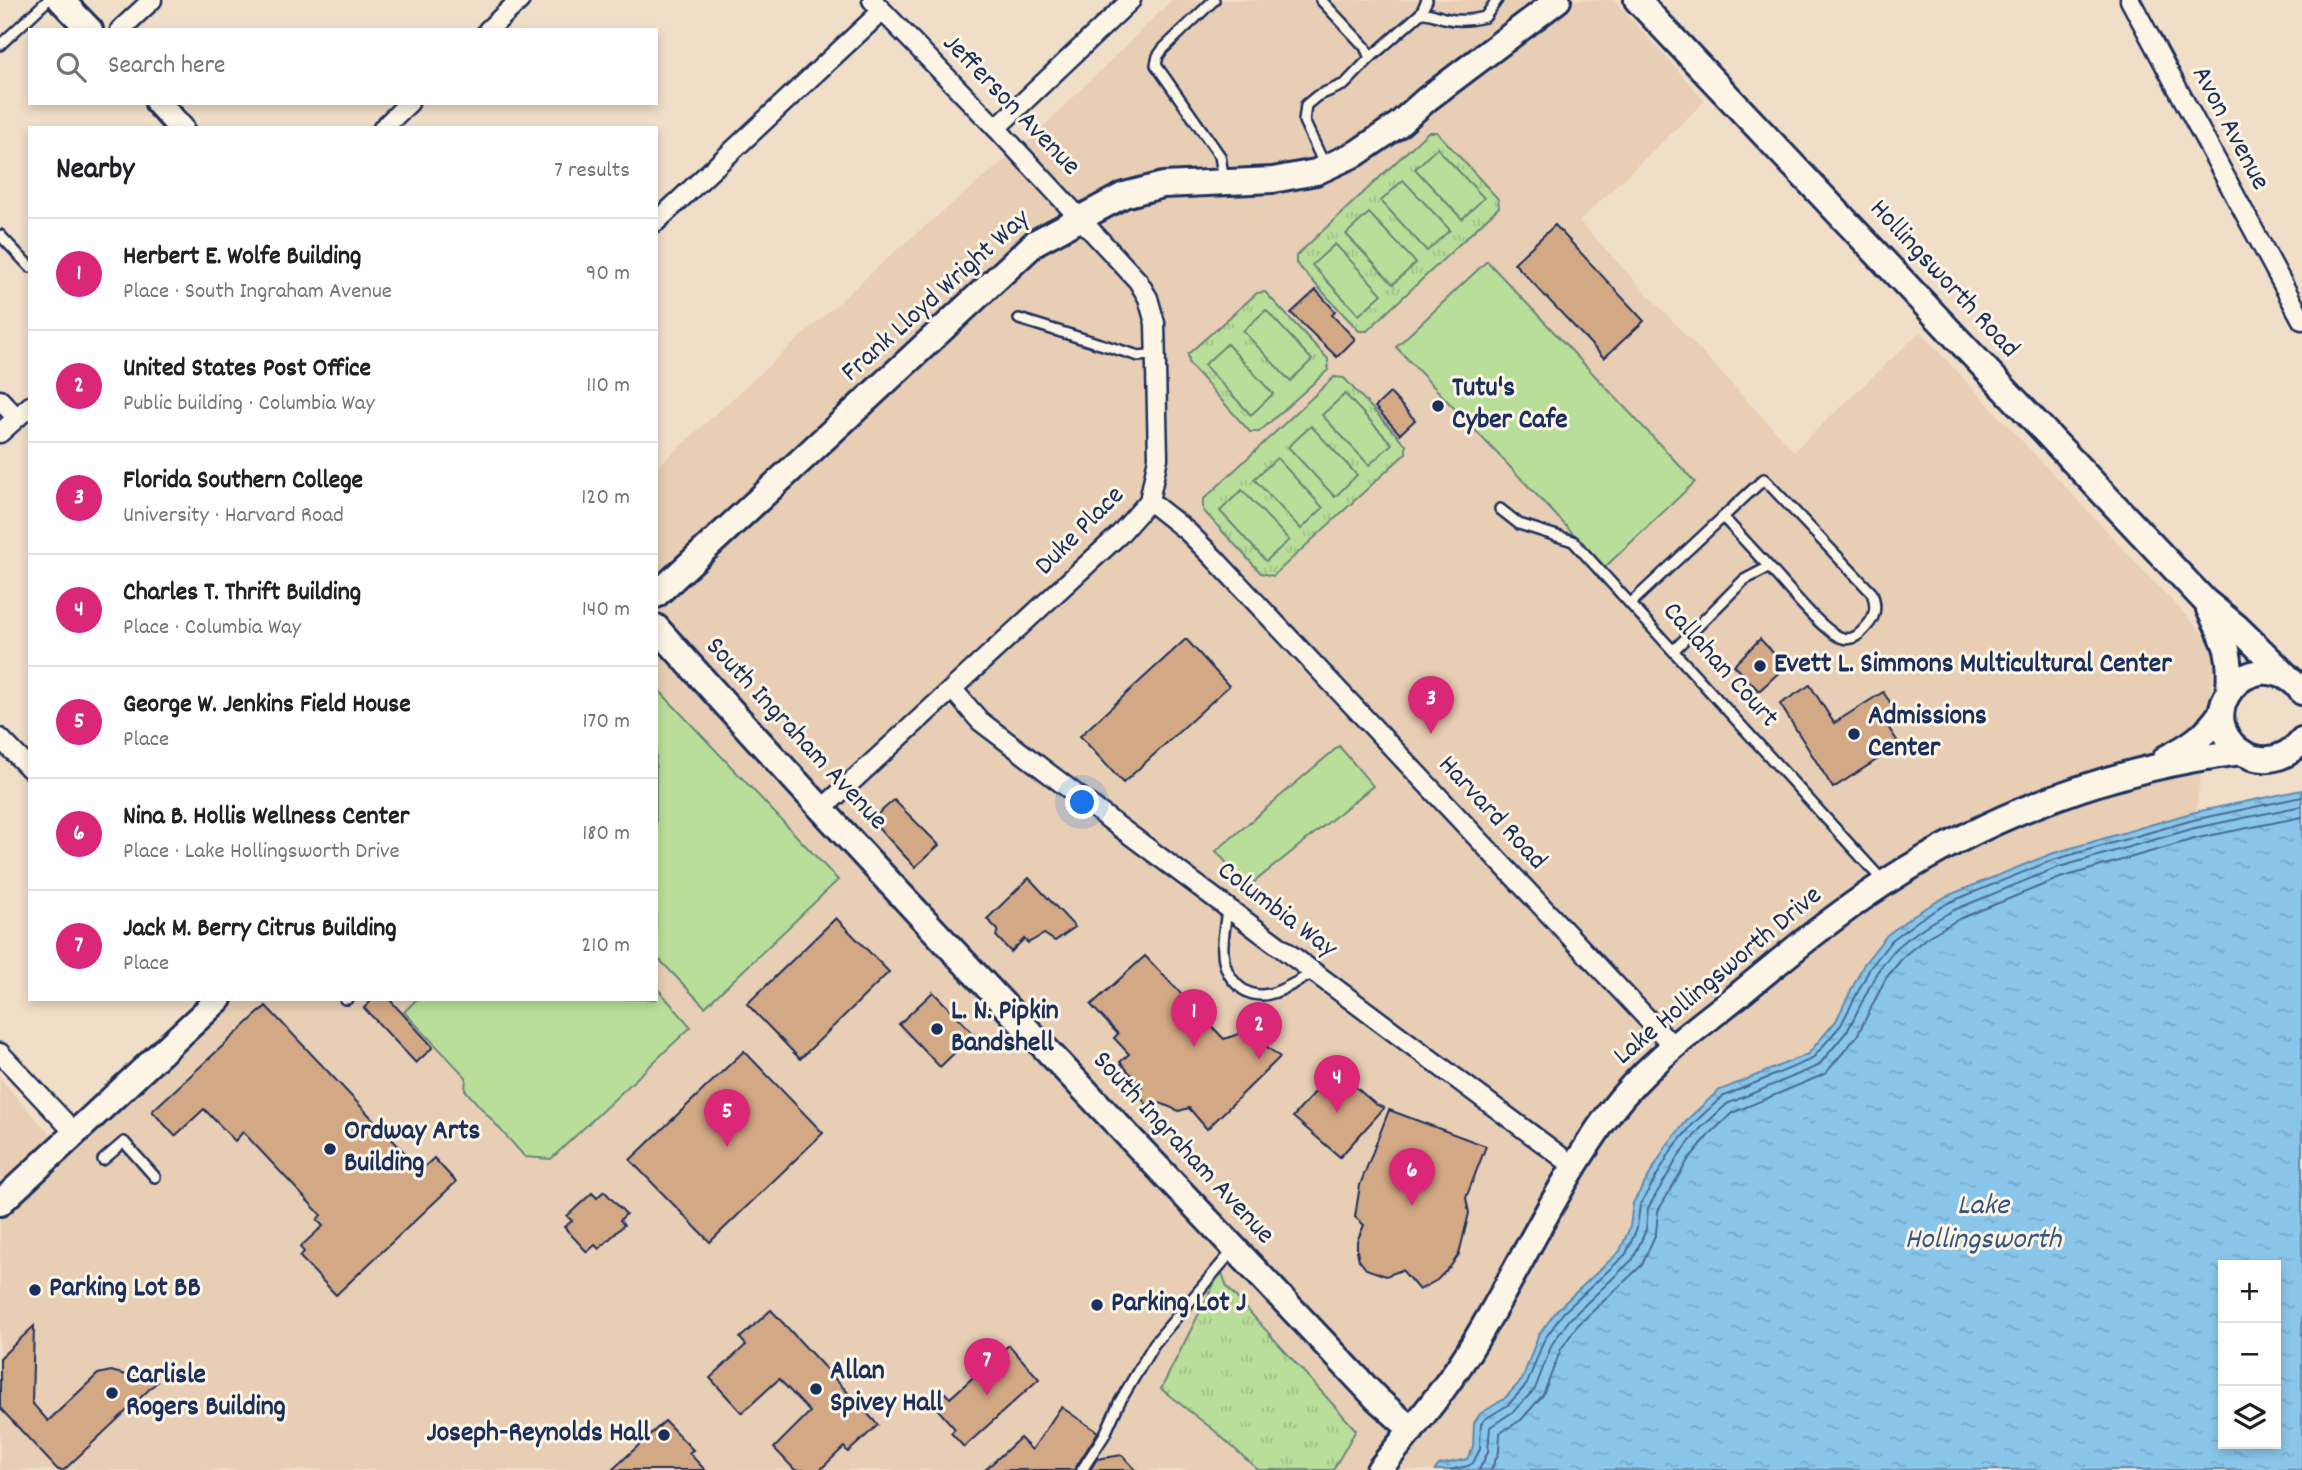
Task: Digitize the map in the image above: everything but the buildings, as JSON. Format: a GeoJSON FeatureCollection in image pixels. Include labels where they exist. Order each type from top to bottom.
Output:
{"type":"FeatureCollection","features":[{"type":"Feature","properties":{"kind":"street"},"geometry":{"type":"LineString","coordinates":[[61,0],[88,28]]}},
{"type":"Feature","properties":{"kind":"street"},"geometry":{"type":"LineString","coordinates":[[122,28],[152,0]]}},
{"type":"Feature","properties":{"kind":"street"},"geometry":{"type":"LineString","coordinates":[[490,28],[520,0]]}},
{"type":"Feature","properties":{"kind":"street"},"geometry":{"type":"LineString","coordinates":[[996,128],[1131,0]]}},
{"type":"Feature","properties":{"kind":"street","name":"Frank Lloyd Wright Way"},"geometry":{"type":"LineString","coordinates":[[658,592],[1036,242],[1124,195],[1137,191],[1163,185],[1273,180],[1316,172],[1357,153],[1398,125],[1427,99],[1558,0]]}},
{"type":"Feature","properties":{"kind":"street","name":"Hollingsworth Road"},"geometry":{"type":"LineString","coordinates":[[1637,0],[2205,600],[2298,686]]}},
{"type":"Feature","properties":{"kind":"street","name":"Avon Avenue"},"geometry":{"type":"LineString","coordinates":[[2130,0],[2302,320]]}},
{"type":"Feature","properties":{"kind":"street"},"geometry":{"type":"LineString","coordinates":[[658,220],[877,5]]}},
{"type":"Feature","properties":{"kind":"street","name":"Jefferson Avenue"},"geometry":{"type":"LineString","coordinates":[[877,5],[1080,218]]}},
{"type":"Feature","properties":{"kind":"street"},"geometry":{"type":"LineString","coordinates":[[160,105],[179,126]]}},
{"type":"Feature","properties":{"kind":"street"},"geometry":{"type":"LineString","coordinates":[[385,126],[407,105]]}},
{"type":"Feature","properties":{"kind":"street","name":"Duke Place"},"geometry":{"type":"LineString","coordinates":[[822,809],[1119,535],[1149,501],[1158,458],[1155,323],[1148,298],[1138,281],[1080,218]]}},
{"type":"Feature","properties":{"kind":"street"},"geometry":{"type":"LineString","coordinates":[[0,400],[23,412],[0,433]]}},
{"type":"Feature","properties":{"kind":"street","name":"Harvard Road"},"geometry":{"type":"LineString","coordinates":[[1149,501],[1187,531],[1214,558],[1674,1047]]}},
{"type":"Feature","properties":{"kind":"street","name":"Hollingsworth Road"},"geometry":{"type":"LineString","coordinates":[[2205,600],[2229,650],[2231,667],[2225,702]]}},
{"type":"Feature","properties":{"kind":"street","name":"South Ingraham Avenue"},"geometry":{"type":"LineString","coordinates":[[658,629],[822,809],[1377,1399],[1412,1430]]}},
{"type":"Feature","properties":{"kind":"street","name":"Lake Hollingsworth Drive"},"geometry":{"type":"LineString","coordinates":[[2144,769],[2196,743],[2211,728],[2225,702],[2246,676],[2257,673],[2280,674],[2298,686]]}},
{"type":"Feature","properties":{"kind":"street","name":"Columbia Way"},"geometry":{"type":"LineString","coordinates":[[953,690],[980,721],[1575,1167]]}},
{"type":"Feature","properties":{"kind":"street"},"geometry":{"type":"LineString","coordinates":[[2225,702],[2226,735],[2241,752],[2251,757],[2274,759],[2294,749],[2302,740]]}},
{"type":"Feature","properties":{"kind":"street"},"geometry":{"type":"LineString","coordinates":[[0,738],[28,767]]}},
{"type":"Feature","properties":{"kind":"street","name":"Lake Hollingsworth Drive"},"geometry":{"type":"LineString","coordinates":[[1379,1470],[1442,1392],[1476,1340],[1590,1140],[1614,1107],[1674,1047],[1818,930],[1885,883],[1937,852],[2010,815],[2085,786],[2144,769],[2241,752]]}},
{"type":"Feature","properties":{"kind":"street"},"geometry":{"type":"LineString","coordinates":[[0,1203],[217,1001]]}},
{"type":"Feature","properties":{"kind":"street"},"geometry":{"type":"LineString","coordinates":[[0,1053],[75,1133]]}},
{"type":"Feature","properties":{"kind":"lane"},"geometry":{"type":"LineString","coordinates":[[0,44],[48,0]]}},
{"type":"Feature","properties":{"kind":"lane"},"geometry":{"type":"LineString","coordinates":[[1214,0],[1163,49],[1156,65],[1220,156],[1224,182]]}},
{"type":"Feature","properties":{"kind":"lane"},"geometry":{"type":"LineString","coordinates":[[1321,0],[1365,47],[1370,58]]}},
{"type":"Feature","properties":{"kind":"lane"},"geometry":{"type":"LineString","coordinates":[[1325,167],[1304,121],[1306,104],[1317,96],[1345,85],[1370,58],[1421,13],[1427,0]]}},
{"type":"Feature","properties":{"kind":"lane"},"geometry":{"type":"LineString","coordinates":[[1421,13],[1467,21],[1485,17],[1497,0]]}},
{"type":"Feature","properties":{"kind":"lane"},"geometry":{"type":"LineString","coordinates":[[0,235],[28,265]]}},
{"type":"Feature","properties":{"kind":"lane"},"geometry":{"type":"LineString","coordinates":[[1019,319],[1139,356],[1155,354]]}},
{"type":"Feature","properties":{"kind":"lane"},"geometry":{"type":"LineString","coordinates":[[1631,603],[1723,517],[1764,480],[1872,593],[1877,604],[1872,621],[1859,636],[1846,639],[1833,634],[1798,600],[1723,517]]}},
{"type":"Feature","properties":{"kind":"lane","name":"Callahan Court"},"geometry":{"type":"LineString","coordinates":[[1500,509],[1519,524],[1573,541],[1885,883]]}},
{"type":"Feature","properties":{"kind":"lane"},"geometry":{"type":"LineString","coordinates":[[1674,650],[1744,580],[1769,567]]}},
{"type":"Feature","properties":{"kind":"lane"},"geometry":{"type":"LineString","coordinates":[[1227,908],[1223,953],[1228,974],[1240,988],[1253,995],[1271,994],[1314,972]]}},
{"type":"Feature","properties":{"kind":"lane"},"geometry":{"type":"LineString","coordinates":[[103,1160],[124,1142],[155,1177]]}},
{"type":"Feature","properties":{"kind":"lane"},"geometry":{"type":"LineString","coordinates":[[1082,1470],[1105,1434],[1154,1344],[1235,1248]]}},
{"type":"Feature","properties":{"kind":"shaded area"},"geometry":{"type":"Polygon","coordinates":[[[1172,0],[1614,0],[1705,101],[1579,221],[1794,451],[1920,332],[2216,648],[2195,821],[1470,1470],[0,1470],[0,1079],[51,1135],[195,1001],[658,1001],[658,466],[900,247],[1033,137],[1172,0]]]}},
{"type":"Feature","properties":{"kind":"green space"},"geometry":{"type":"Polygon","coordinates":[[[1428,132],[1437,132],[1498,199],[1499,207],[1367,331],[1359,331],[1296,263],[1296,256],[1428,132]]]}},
{"type":"Feature","properties":{"kind":"green space"},"geometry":{"type":"Polygon","coordinates":[[[1437,148],[1484,198],[1462,219],[1415,169],[1437,148]]]}},
{"type":"Feature","properties":{"kind":"green space"},"geometry":{"type":"Polygon","coordinates":[[[1403,180],[1450,230],[1427,251],[1381,201],[1403,180]]]}},
{"type":"Feature","properties":{"kind":"green space"},"geometry":{"type":"Polygon","coordinates":[[[1369,213],[1416,263],[1393,284],[1346,234],[1369,213]]]}},
{"type":"Feature","properties":{"kind":"green space"},"geometry":{"type":"Polygon","coordinates":[[[1335,244],[1382,294],[1359,315],[1312,265],[1335,244]]]}},
{"type":"Feature","properties":{"kind":"green space"},"geometry":{"type":"Polygon","coordinates":[[[1487,261],[1695,482],[1605,567],[1396,347],[1487,261]]]}},
{"type":"Feature","properties":{"kind":"green space"},"geometry":{"type":"Polygon","coordinates":[[[1265,292],[1328,359],[1328,370],[1259,432],[1250,432],[1189,364],[1188,354],[1257,293],[1265,292]]]}},
{"type":"Feature","properties":{"kind":"green space"},"geometry":{"type":"Polygon","coordinates":[[[1266,310],[1312,360],[1290,381],[1243,331],[1266,310]]]}},
{"type":"Feature","properties":{"kind":"green space"},"geometry":{"type":"Polygon","coordinates":[[[1227,344],[1273,394],[1251,415],[1204,365],[1227,344]]]}},
{"type":"Feature","properties":{"kind":"green space"},"geometry":{"type":"Polygon","coordinates":[[[1334,377],[1344,378],[1406,445],[1406,453],[1273,576],[1261,573],[1203,510],[1203,500],[1334,377]]]}},
{"type":"Feature","properties":{"kind":"green space"},"geometry":{"type":"Polygon","coordinates":[[[1345,394],[1392,444],[1369,465],[1322,415],[1345,394]]]}},
{"type":"Feature","properties":{"kind":"green space"},"geometry":{"type":"Polygon","coordinates":[[[1311,426],[1357,475],[1335,497],[1288,447],[1311,426]]]}},
{"type":"Feature","properties":{"kind":"green space"},"geometry":{"type":"Polygon","coordinates":[[[1277,458],[1323,508],[1301,529],[1254,479],[1277,458]]]}},
{"type":"Feature","properties":{"kind":"green space"},"geometry":{"type":"Polygon","coordinates":[[[1242,490],[1289,540],[1266,561],[1220,511],[1242,490]]]}},
{"type":"Feature","properties":{"kind":"green space"},"geometry":{"type":"Polygon","coordinates":[[[658,689],[838,880],[705,1007],[658,958],[658,689]]]}},
{"type":"Feature","properties":{"kind":"green space"},"geometry":{"type":"Polygon","coordinates":[[[1339,746],[1373,786],[1248,887],[1216,851],[1339,746]]]}},
{"type":"Feature","properties":{"kind":"green space"},"geometry":{"type":"Polygon","coordinates":[[[658,989],[691,1027],[551,1159],[525,1157],[465,1090],[466,1077],[404,1012],[415,1001],[658,1001],[658,989]]]}},
{"type":"Feature","properties":{"kind":"green space"},"geometry":{"type":"Polygon","coordinates":[[[1221,1270],[1227,1287],[1356,1430],[1333,1470],[1258,1470],[1215,1431],[1161,1389],[1221,1270]]]}},
{"type":"Feature","properties":{"kind":"water","name":"Lake Hollingsworth"},"geometry":{"type":"Polygon","coordinates":[[[2302,790],[2302,1470],[1435,1470],[1439,1465],[1467,1459],[1473,1447],[1474,1423],[1480,1414],[1504,1399],[1522,1380],[1538,1336],[1558,1309],[1620,1251],[1630,1227],[1633,1203],[1667,1145],[1689,1118],[1718,1091],[1808,1054],[1836,1021],[1864,964],[1887,935],[1915,914],[1947,896],[2051,854],[2191,813],[2302,790]]]}},
{"type":"Feature","properties":{"kind":"place","name":"Tutu's Cyber Cafe"},"geometry":{"type":"Point","coordinates":[1438,406]}},
{"type":"Feature","properties":{"kind":"place","name":"Evett L. Simmons Multicultural Center"},"geometry":{"type":"Point","coordinates":[1760,666]}},
{"type":"Feature","properties":{"kind":"place","name":"Florida Southern College"},"geometry":{"type":"Point","coordinates":[1431,734]}},
{"type":"Feature","properties":{"kind":"place","name":"Admissions Center"},"geometry":{"type":"Point","coordinates":[1854,734]}},
{"type":"Feature","properties":{"kind":"place","name":"L. N. Pipkin Bandshell"},"geometry":{"type":"Point","coordinates":[937,1029]}},
{"type":"Feature","properties":{"kind":"place","name":"Herbert E. Wolfe Building"},"geometry":{"type":"Point","coordinates":[1194,1047]}},
{"type":"Feature","properties":{"kind":"place","name":"United States Post Office"},"geometry":{"type":"Point","coordinates":[1259,1060]}},
{"type":"Feature","properties":{"kind":"place","name":"Charles T. Thrift Building"},"geometry":{"type":"Point","coordinates":[1337,1113]}},
{"type":"Feature","properties":{"kind":"place","name":"George W. Jenkins Field House"},"geometry":{"type":"Point","coordinates":[727,1147]}},
{"type":"Feature","properties":{"kind":"place","name":"Ordway Arts Building"},"geometry":{"type":"Point","coordinates":[330,1149]}},
{"type":"Feature","properties":{"kind":"place","name":"Nina B. Hollis Wellness Center"},"geometry":{"type":"Point","coordinates":[1412,1206]}},
{"type":"Feature","properties":{"kind":"place","name":"Parking Lot BB"},"geometry":{"type":"Point","coordinates":[35,1290]}},
{"type":"Feature","properties":{"kind":"place","name":"Parking Lot J"},"geometry":{"type":"Point","coordinates":[1097,1305]}},
{"type":"Feature","properties":{"kind":"place","name":"Allan Spivey Hall"},"geometry":{"type":"Point","coordinates":[816,1389]}},
{"type":"Feature","properties":{"kind":"place","name":"Carlisle Rogers Building"},"geometry":{"type":"Point","coordinates":[112,1393]}},
{"type":"Feature","properties":{"kind":"place","name":"Jack M. Berry Citrus Building"},"geometry":{"type":"Point","coordinates":[987,1396]}},
{"type":"Feature","properties":{"kind":"place","name":"Joseph-Reynolds Hall"},"geometry":{"type":"Point","coordinates":[664,1435]}}]}
